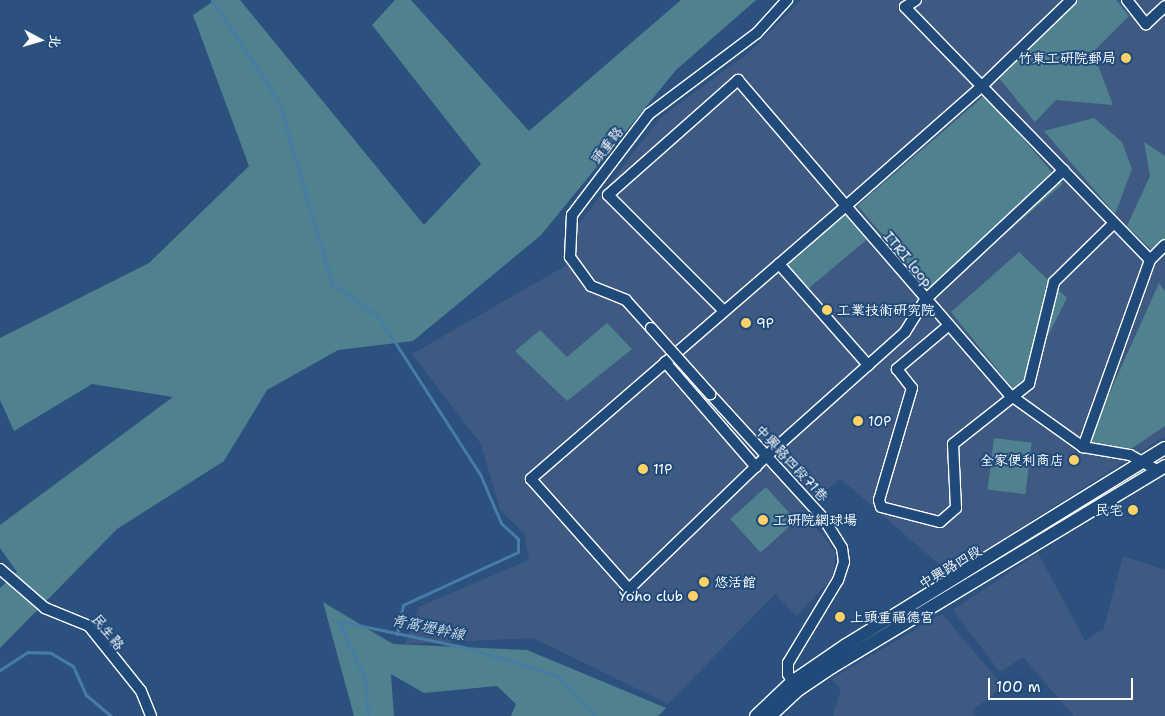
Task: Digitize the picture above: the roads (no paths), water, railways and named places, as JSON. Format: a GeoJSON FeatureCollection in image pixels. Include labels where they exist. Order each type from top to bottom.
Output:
{"type":"FeatureCollection","features":[{"type":"Feature","properties":{"kind":"main road","name":"中興路四段"},"geometry":{"type":"LineString","coordinates":[[756,716],[795,686],[1165,448]]}},
{"type":"Feature","properties":{"kind":"main road","name":"中興路四段"},"geometry":{"type":"LineString","coordinates":[[770,716],[795,686],[1161,468]]}},
{"type":"Feature","properties":{"kind":"street","name":"頭重路"},"geometry":{"type":"LineString","coordinates":[[710,394],[626,300],[591,286],[570,257],[572,215],[654,108],[757,33],[787,0]]}},
{"type":"Feature","properties":{"kind":"street"},"geometry":{"type":"LineString","coordinates":[[916,0],[901,4],[1064,170],[1112,224],[1150,260]]}},
{"type":"Feature","properties":{"kind":"street"},"geometry":{"type":"LineString","coordinates":[[1064,170],[925,300],[904,332],[766,457],[629,589],[531,479],[981,87],[1071,0]]}},
{"type":"Feature","properties":{"kind":"street"},"geometry":{"type":"LineString","coordinates":[[1127,0],[1146,24],[1165,6]]}},
{"type":"Feature","properties":{"kind":"street","name":"ITRI loop"},"geometry":{"type":"LineString","coordinates":[[724,311],[608,196],[738,80],[925,300],[1010,395],[1083,447],[1144,460],[1161,468]]}},
{"type":"Feature","properties":{"kind":"street"},"geometry":{"type":"LineString","coordinates":[[948,326],[897,370],[912,388],[879,500],[881,507],[940,522],[950,518],[956,508],[953,444],[1010,395],[1029,384],[1054,282],[1112,224]]}},
{"type":"Feature","properties":{"kind":"street"},"geometry":{"type":"LineString","coordinates":[[1083,447],[1150,260],[1165,245]]}},
{"type":"Feature","properties":{"kind":"street"},"geometry":{"type":"LineString","coordinates":[[778,264],[868,364]]}},
{"type":"Feature","properties":{"kind":"street"},"geometry":{"type":"LineString","coordinates":[[665,362],[756,467]]}},
{"type":"Feature","properties":{"kind":"street","name":"中興路四段71巷"},"geometry":{"type":"LineString","coordinates":[[710,394],[824,519],[842,548],[844,562],[838,580],[788,663],[795,686]]}},
{"type":"Feature","properties":{"kind":"street","name":"民生路"},"geometry":{"type":"LineString","coordinates":[[0,569],[45,608],[89,626],[141,691],[151,716]]}},
{"type":"Feature","properties":{"kind":"waterway"},"geometry":{"type":"LineString","coordinates":[[212,0],[279,102],[332,284],[378,316],[480,474],[501,523],[518,539],[518,552],[403,605],[397,634]]}},
{"type":"Feature","properties":{"kind":"waterway","name":"青窩壢幹線"},"geometry":{"type":"LineString","coordinates":[[368,716],[365,678],[338,621],[468,648],[558,676],[595,716]]}},
{"type":"Feature","properties":{"kind":"waterway"},"geometry":{"type":"LineString","coordinates":[[0,670],[28,652],[51,653],[73,666],[86,695],[111,716]]}},
{"type":"Feature","properties":{"kind":"place","name":"竹東工研院郵局"},"geometry":{"type":"Point","coordinates":[1126,58]}},
{"type":"Feature","properties":{"kind":"place","name":"工業技術研究院"},"geometry":{"type":"Point","coordinates":[827,310]}},
{"type":"Feature","properties":{"kind":"place","name":"9P"},"geometry":{"type":"Point","coordinates":[746,323]}},
{"type":"Feature","properties":{"kind":"place","name":"10P"},"geometry":{"type":"Point","coordinates":[858,421]}},
{"type":"Feature","properties":{"kind":"place","name":"全家便利商店"},"geometry":{"type":"Point","coordinates":[1074,460]}},
{"type":"Feature","properties":{"kind":"place","name":"11P"},"geometry":{"type":"Point","coordinates":[643,469]}},
{"type":"Feature","properties":{"kind":"place","name":"民宅"},"geometry":{"type":"Point","coordinates":[1133,510]}},
{"type":"Feature","properties":{"kind":"place","name":"工研院網球場"},"geometry":{"type":"Point","coordinates":[763,520]}},
{"type":"Feature","properties":{"kind":"place","name":"悠活館"},"geometry":{"type":"Point","coordinates":[704,582]}},
{"type":"Feature","properties":{"kind":"place","name":"Yoho club"},"geometry":{"type":"Point","coordinates":[693,596]}},
{"type":"Feature","properties":{"kind":"place","name":"上頭重福德宮"},"geometry":{"type":"Point","coordinates":[840,617]}}]}
